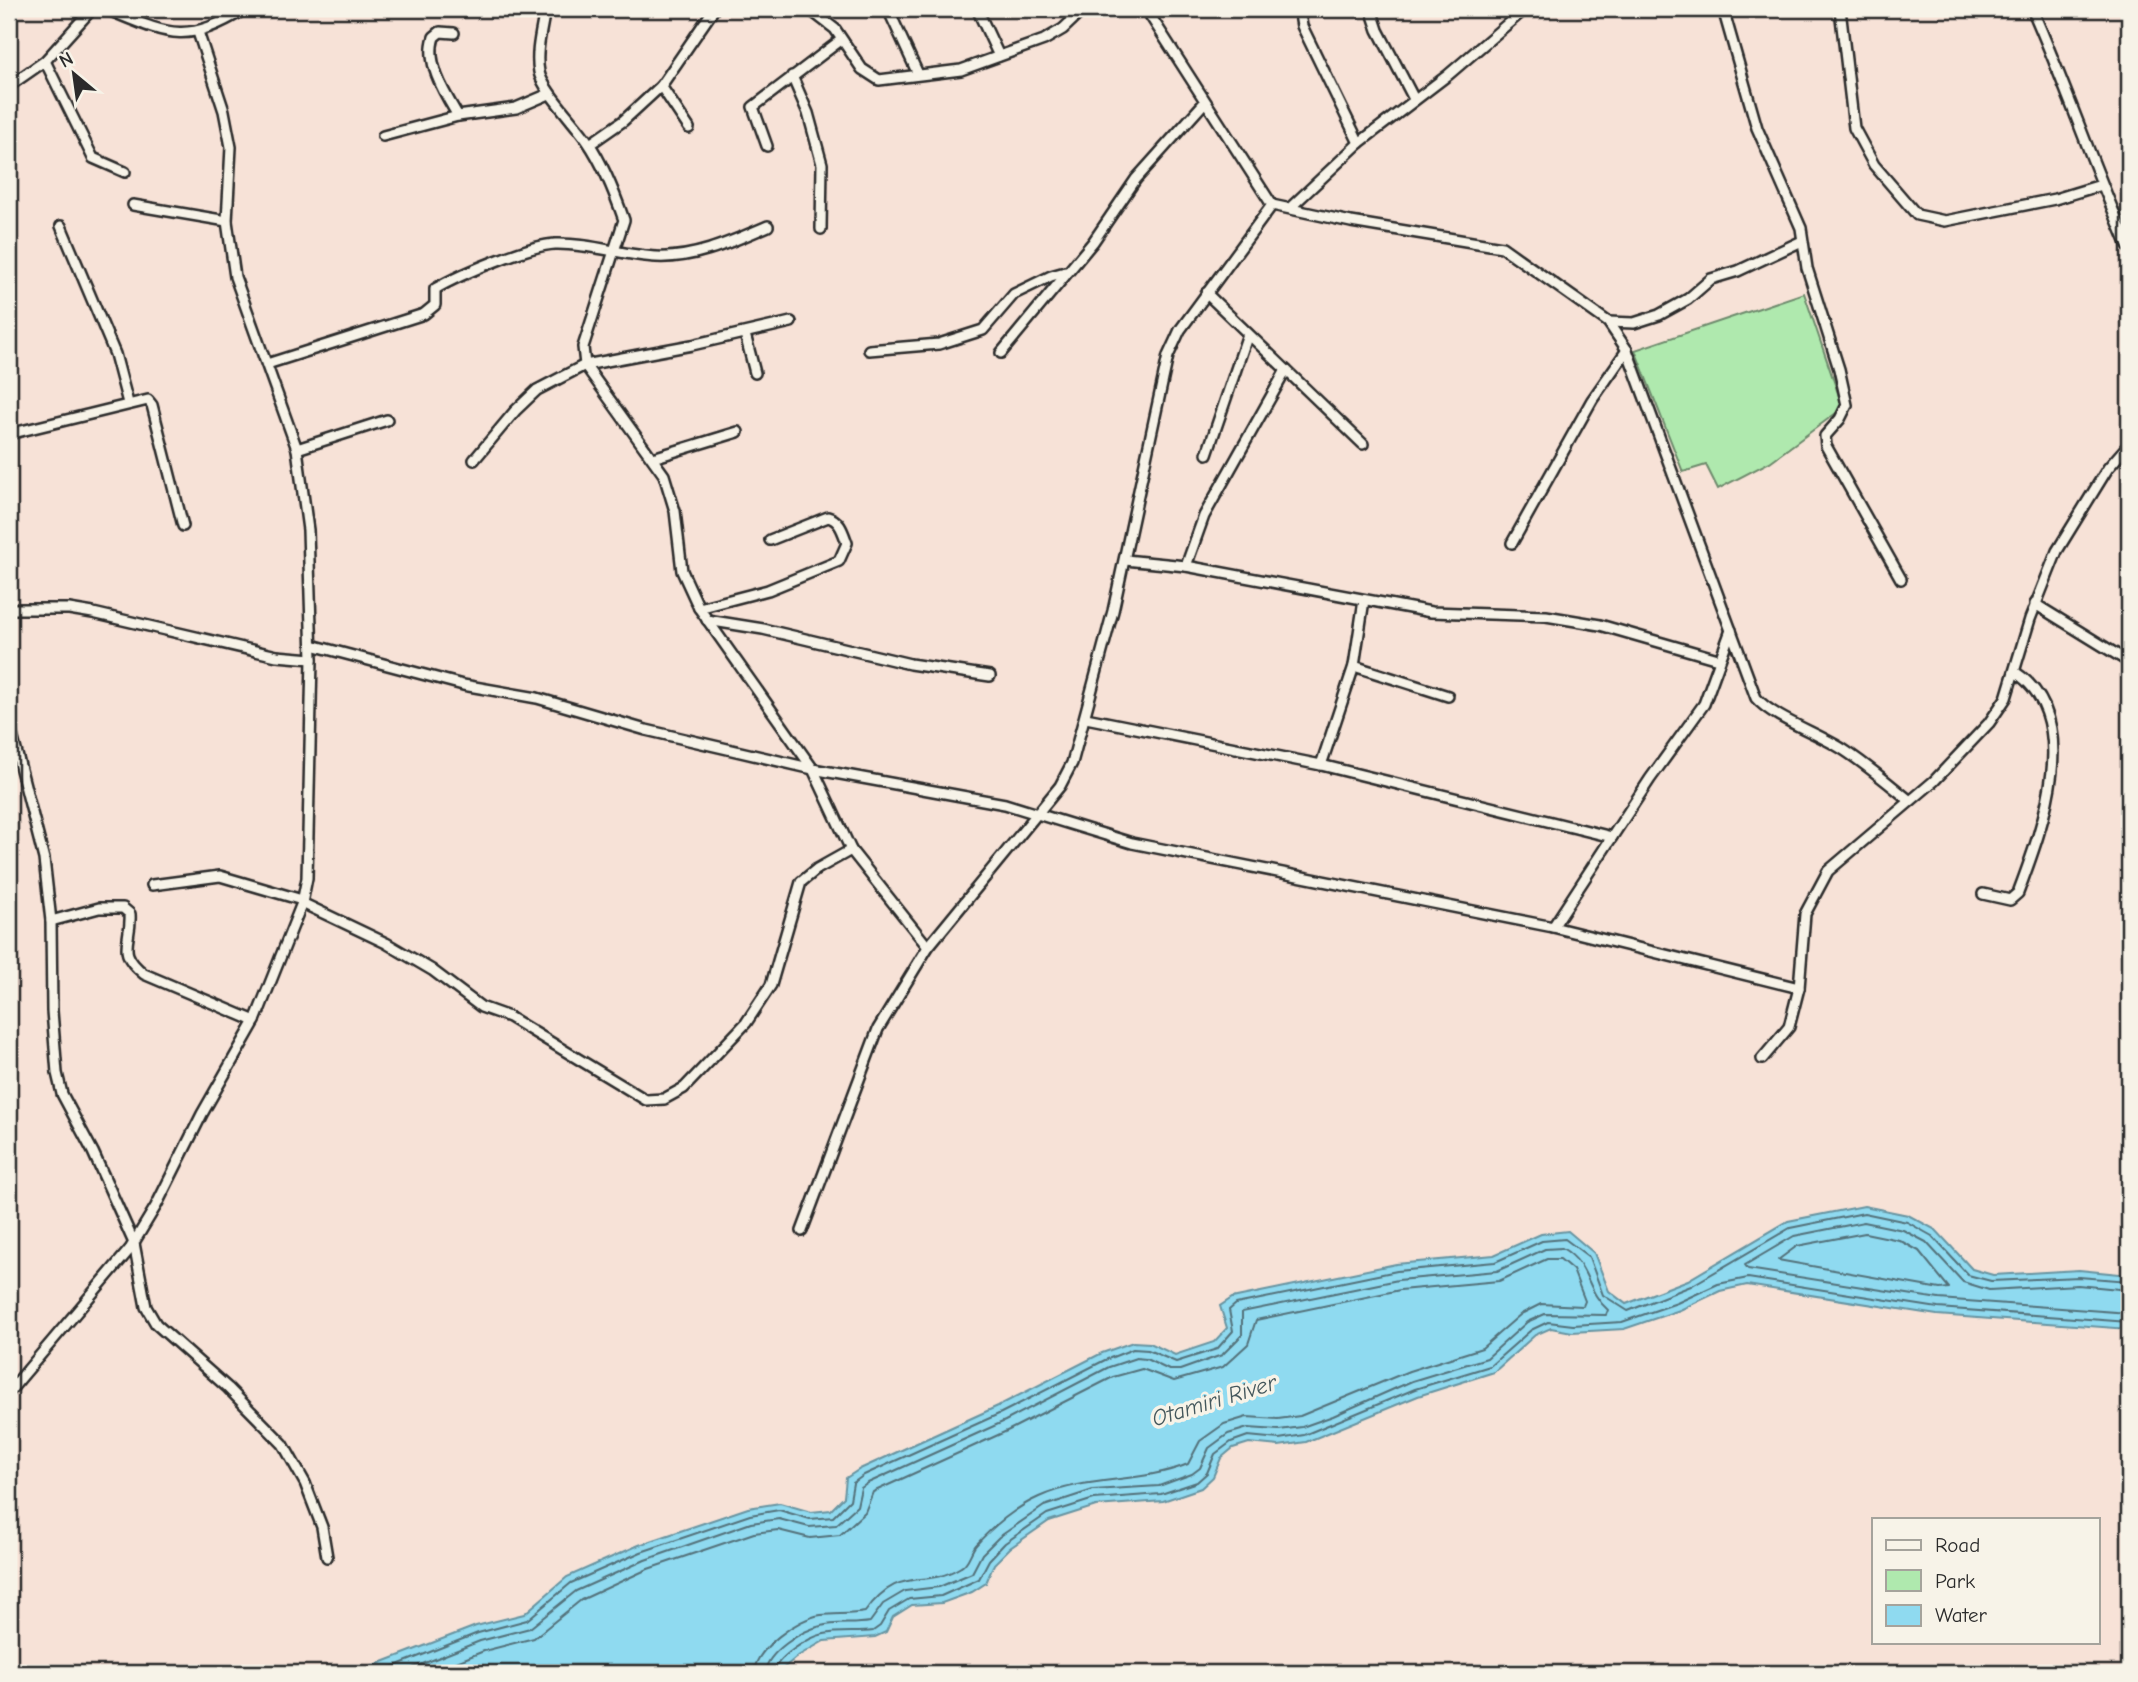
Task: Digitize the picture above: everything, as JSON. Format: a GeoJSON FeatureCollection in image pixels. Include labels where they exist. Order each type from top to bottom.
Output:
{"type":"FeatureCollection","features":[{"type":"Feature","properties":{"kind":"street"},"geometry":{"type":"LineString","coordinates":[[9,86],[45,61],[92,9]]}},
{"type":"Feature","properties":{"kind":"street"},"geometry":{"type":"LineString","coordinates":[[106,9],[170,34],[198,32],[215,27],[245,9]]}},
{"type":"Feature","properties":{"kind":"street"},"geometry":{"type":"LineString","coordinates":[[545,9],[537,58],[539,76],[549,94],[562,105],[590,145],[624,220],[583,347],[586,365],[664,475],[682,571],[699,608],[813,769],[851,850],[928,947]]}},
{"type":"Feature","properties":{"kind":"street"},"geometry":{"type":"LineString","coordinates":[[590,145],[623,121],[661,86],[714,9]]}},
{"type":"Feature","properties":{"kind":"street"},"geometry":{"type":"LineString","coordinates":[[809,9],[825,19],[870,77],[879,80],[946,75],[1063,29],[1084,9]]}},
{"type":"Feature","properties":{"kind":"street"},"geometry":{"type":"LineString","coordinates":[[888,9],[919,75]]}},
{"type":"Feature","properties":{"kind":"street"},"geometry":{"type":"LineString","coordinates":[[977,9],[999,56]]}},
{"type":"Feature","properties":{"kind":"street"},"geometry":{"type":"LineString","coordinates":[[1146,9],[1272,205]]}},
{"type":"Feature","properties":{"kind":"street"},"geometry":{"type":"LineString","coordinates":[[1299,9],[1302,26],[1359,143]]}},
{"type":"Feature","properties":{"kind":"street"},"geometry":{"type":"LineString","coordinates":[[1371,9],[1378,30],[1414,99]]}},
{"type":"Feature","properties":{"kind":"street"},"geometry":{"type":"LineString","coordinates":[[1290,207],[1359,143],[1448,75],[1525,9]]}},
{"type":"Feature","properties":{"kind":"street"},"geometry":{"type":"LineString","coordinates":[[1723,9],[1757,128],[1801,228],[1802,241],[1847,405],[1840,419],[1825,436],[1826,446],[1901,579]]}},
{"type":"Feature","properties":{"kind":"street"},"geometry":{"type":"LineString","coordinates":[[1840,9],[1854,128],[1874,166],[1917,215],[1945,221],[2055,199],[2101,185]]}},
{"type":"Feature","properties":{"kind":"street"},"geometry":{"type":"LineString","coordinates":[[2032,9],[2065,83],[2101,185],[2129,248]]}},
{"type":"Feature","properties":{"kind":"street"},"geometry":{"type":"LineString","coordinates":[[9,1392],[134,1243],[255,1021],[302,902],[307,878],[312,659],[308,530],[297,449],[235,277],[228,221],[231,147],[224,111],[198,32]]}},
{"type":"Feature","properties":{"kind":"street"},"geometry":{"type":"LineString","coordinates":[[454,33],[440,33],[434,37],[432,60],[440,85],[457,116]]}},
{"type":"Feature","properties":{"kind":"street"},"geometry":{"type":"LineString","coordinates":[[767,146],[753,107],[841,40]]}},
{"type":"Feature","properties":{"kind":"street"},"geometry":{"type":"LineString","coordinates":[[45,61],[93,158],[125,172]]}},
{"type":"Feature","properties":{"kind":"street"},"geometry":{"type":"LineString","coordinates":[[792,76],[808,113],[822,164],[821,229]]}},
{"type":"Feature","properties":{"kind":"street"},"geometry":{"type":"LineString","coordinates":[[661,86],[689,128]]}},
{"type":"Feature","properties":{"kind":"street"},"geometry":{"type":"LineString","coordinates":[[383,136],[457,116],[516,107],[549,94]]}},
{"type":"Feature","properties":{"kind":"street"},"geometry":{"type":"LineString","coordinates":[[1001,353],[1065,272],[1093,242],[1136,179],[1206,102]]}},
{"type":"Feature","properties":{"kind":"street"},"geometry":{"type":"LineString","coordinates":[[133,205],[228,221]]}},
{"type":"Feature","properties":{"kind":"street"},"geometry":{"type":"LineString","coordinates":[[1272,205],[1351,222],[1502,247],[1608,322],[1627,350],[1756,698],[1762,705],[1845,751],[1909,800]]}},
{"type":"Feature","properties":{"kind":"street"},"geometry":{"type":"LineString","coordinates":[[802,1231],[878,1029],[928,947],[1060,786],[1072,763],[1086,718],[1125,561],[1168,356],[1180,330],[1272,205]]}},
{"type":"Feature","properties":{"kind":"street"},"geometry":{"type":"LineString","coordinates":[[61,226],[115,354],[128,403]]}},
{"type":"Feature","properties":{"kind":"street"},"geometry":{"type":"LineString","coordinates":[[267,364],[424,314],[435,305],[435,289],[537,247],[574,245],[615,253],[677,257],[725,244],[768,226]]}},
{"type":"Feature","properties":{"kind":"street"},"geometry":{"type":"LineString","coordinates":[[1608,322],[1634,323],[1659,315],[1688,299],[1711,279],[1802,241]]}},
{"type":"Feature","properties":{"kind":"street"},"geometry":{"type":"LineString","coordinates":[[869,350],[939,344],[983,330],[1014,294],[1065,272]]}},
{"type":"Feature","properties":{"kind":"street"},"geometry":{"type":"LineString","coordinates":[[1206,293],[1363,444]]}},
{"type":"Feature","properties":{"kind":"street"},"geometry":{"type":"LineString","coordinates":[[474,460],[515,411],[537,390],[586,365],[745,334],[791,322]]}},
{"type":"Feature","properties":{"kind":"street"},"geometry":{"type":"LineString","coordinates":[[745,334],[755,373]]}},
{"type":"Feature","properties":{"kind":"street"},"geometry":{"type":"LineString","coordinates":[[1207,454],[1248,334]]}},
{"type":"Feature","properties":{"kind":"street"},"geometry":{"type":"LineString","coordinates":[[1512,543],[1578,422],[1627,350]]}},
{"type":"Feature","properties":{"kind":"street"},"geometry":{"type":"LineString","coordinates":[[1186,566],[1204,516],[1286,370]]}},
{"type":"Feature","properties":{"kind":"street"},"geometry":{"type":"LineString","coordinates":[[9,423],[10,434],[148,400],[152,405],[183,526]]}},
{"type":"Feature","properties":{"kind":"street"},"geometry":{"type":"LineString","coordinates":[[297,449],[387,420]]}},
{"type":"Feature","properties":{"kind":"street"},"geometry":{"type":"LineString","coordinates":[[653,458],[738,432]]}},
{"type":"Feature","properties":{"kind":"street"},"geometry":{"type":"LineString","coordinates":[[1762,1059],[1789,1027],[1799,988],[1805,914],[1828,872],[1934,781],[1989,723],[2006,698],[2035,604],[2057,551],[2108,468],[2129,444]]}},
{"type":"Feature","properties":{"kind":"street"},"geometry":{"type":"LineString","coordinates":[[699,608],[768,590],[839,561],[847,543],[841,527],[828,517],[770,540]]}},
{"type":"Feature","properties":{"kind":"street"},"geometry":{"type":"LineString","coordinates":[[1125,561],[1186,566],[1431,612],[1546,616],[1600,625],[1718,659]]}},
{"type":"Feature","properties":{"kind":"street"},"geometry":{"type":"LineString","coordinates":[[1321,765],[1354,666],[1364,600]]}},
{"type":"Feature","properties":{"kind":"street"},"geometry":{"type":"LineString","coordinates":[[2035,604],[2129,662]]}},
{"type":"Feature","properties":{"kind":"street"},"geometry":{"type":"LineString","coordinates":[[9,609],[69,609],[277,656],[312,659]]}},
{"type":"Feature","properties":{"kind":"street"},"geometry":{"type":"LineString","coordinates":[[708,620],[762,629],[910,664],[990,677]]}},
{"type":"Feature","properties":{"kind":"street"},"geometry":{"type":"LineString","coordinates":[[1553,928],[1703,704],[1731,630]]}},
{"type":"Feature","properties":{"kind":"street"},"geometry":{"type":"LineString","coordinates":[[312,645],[463,685],[537,698],[622,724],[813,769],[1005,804],[1132,843],[1553,928],[1799,988]]}},
{"type":"Feature","properties":{"kind":"street"},"geometry":{"type":"LineString","coordinates":[[1354,666],[1448,696]]}},
{"type":"Feature","properties":{"kind":"street"},"geometry":{"type":"LineString","coordinates":[[1983,894],[2010,900],[2018,894],[2052,778],[2052,737],[2048,714],[2032,683],[2015,672]]}},
{"type":"Feature","properties":{"kind":"street"},"geometry":{"type":"LineString","coordinates":[[1086,718],[1321,765],[1612,837]]}},
{"type":"Feature","properties":{"kind":"street"},"geometry":{"type":"LineString","coordinates":[[9,723],[40,840],[51,921],[52,1011],[57,1073],[62,1094],[93,1152],[134,1243],[146,1307],[156,1324],[228,1388],[283,1444],[305,1483],[321,1527],[327,1557]]}},
{"type":"Feature","properties":{"kind":"street"},"geometry":{"type":"LineString","coordinates":[[152,885],[220,876],[302,902],[387,943],[432,970],[481,1007],[509,1017],[646,1100],[664,1099],[684,1088],[746,1023],[771,985],[801,882],[817,869],[851,850]]}},
{"type":"Feature","properties":{"kind":"street"},"geometry":{"type":"LineString","coordinates":[[51,921],[99,908],[123,908],[130,915],[125,941],[127,955],[133,965],[144,974],[255,1021]]}},
{"type":"Feature","properties":{"kind":"green space"},"geometry":{"type":"Polygon","coordinates":[[[1804,293],[1843,408],[1770,462],[1718,489],[1706,465],[1683,472],[1635,350],[1804,293]]]}},
{"type":"Feature","properties":{"kind":"water","name":"Otamiri River"},"geometry":{"type":"Polygon","coordinates":[[[1864,1206],[1908,1215],[1936,1230],[1972,1269],[1993,1275],[2079,1270],[2129,1275],[2129,1329],[1937,1315],[1747,1285],[1720,1291],[1680,1310],[1624,1329],[1572,1332],[1551,1328],[1535,1335],[1494,1372],[1418,1396],[1306,1442],[1279,1446],[1249,1443],[1233,1448],[1221,1458],[1213,1477],[1201,1488],[1163,1501],[1096,1506],[1049,1521],[1010,1548],[994,1564],[986,1583],[972,1592],[942,1603],[912,1605],[893,1617],[886,1632],[875,1637],[824,1641],[798,1656],[781,1670],[770,1673],[354,1673],[476,1626],[524,1614],[567,1577],[639,1545],[748,1508],[780,1503],[811,1512],[831,1510],[844,1497],[846,1478],[860,1469],[998,1406],[1102,1353],[1133,1342],[1150,1343],[1175,1355],[1214,1342],[1227,1328],[1220,1306],[1232,1298],[1396,1264],[1494,1255],[1541,1234],[1568,1231],[1594,1253],[1609,1291],[1626,1304],[1688,1280],[1788,1221],[1864,1206]]]}}]}
